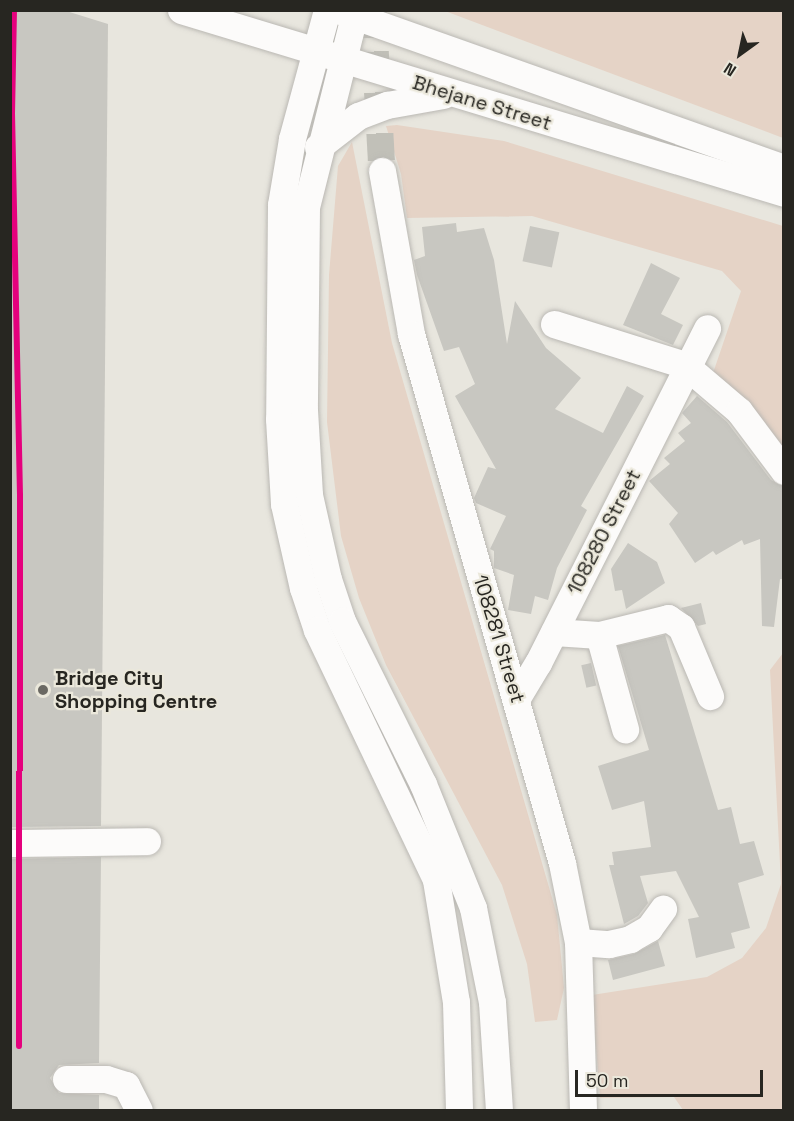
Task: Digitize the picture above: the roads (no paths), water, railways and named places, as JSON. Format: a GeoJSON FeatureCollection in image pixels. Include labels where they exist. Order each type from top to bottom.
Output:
{"type":"FeatureCollection","features":[{"type":"Feature","properties":{"kind":"street","name":"Bhejane Street"},"geometry":{"type":"LineString","coordinates":[[181,10],[450,94],[783,193]]}},
{"type":"Feature","properties":{"kind":"street"},"geometry":{"type":"LineString","coordinates":[[327,10],[285,170],[281,205],[279,419],[284,504],[303,588],[317,630],[436,880],[456,1002],[459,1110]]}},
{"type":"Feature","properties":{"kind":"street","name":"Bhejane Street"},"geometry":{"type":"LineString","coordinates":[[346,13],[783,168]]}},
{"type":"Feature","properties":{"kind":"street"},"geometry":{"type":"LineString","coordinates":[[346,13],[342,59],[318,147],[306,207],[304,410],[309,495],[317,536],[342,621],[423,784],[473,908],[492,1002],[499,1110]]}},
{"type":"Feature","properties":{"kind":"street"},"geometry":{"type":"LineString","coordinates":[[318,147],[358,116],[387,105],[450,94]]}},
{"type":"Feature","properties":{"kind":"street","name":"108281 Street"},"geometry":{"type":"LineString","coordinates":[[382,171],[411,334],[487,602],[518,696],[562,863],[578,942],[583,1110]]}},
{"type":"Feature","properties":{"kind":"street"},"geometry":{"type":"LineString","coordinates":[[554,324],[685,365],[739,411],[783,471]]}},
{"type":"Feature","properties":{"kind":"street","name":"108280 Street"},"geometry":{"type":"LineString","coordinates":[[518,696],[554,632],[685,365],[707,328]]}},
{"type":"Feature","properties":{"kind":"street"},"geometry":{"type":"LineString","coordinates":[[554,632],[599,635],[668,618],[685,635],[710,696]]}},
{"type":"Feature","properties":{"kind":"street"},"geometry":{"type":"LineString","coordinates":[[599,635],[625,729]]}},
{"type":"Feature","properties":{"kind":"street"},"geometry":{"type":"LineString","coordinates":[[10,843],[147,841]]}},
{"type":"Feature","properties":{"kind":"street"},"geometry":{"type":"LineString","coordinates":[[578,942],[609,944],[630,939],[649,928],[663,909]]}},
{"type":"Feature","properties":{"kind":"street"},"geometry":{"type":"LineString","coordinates":[[66,1079],[106,1079],[126,1085],[139,1110]]}},
{"type":"Feature","properties":{"kind":"tunnel"},"geometry":{"type":"LineString","coordinates":[[373,10],[382,171]]}},
{"type":"Feature","properties":{"kind":"place","name":"Bridge City Shopping Centre"},"geometry":{"type":"Point","coordinates":[43,690]}}]}
